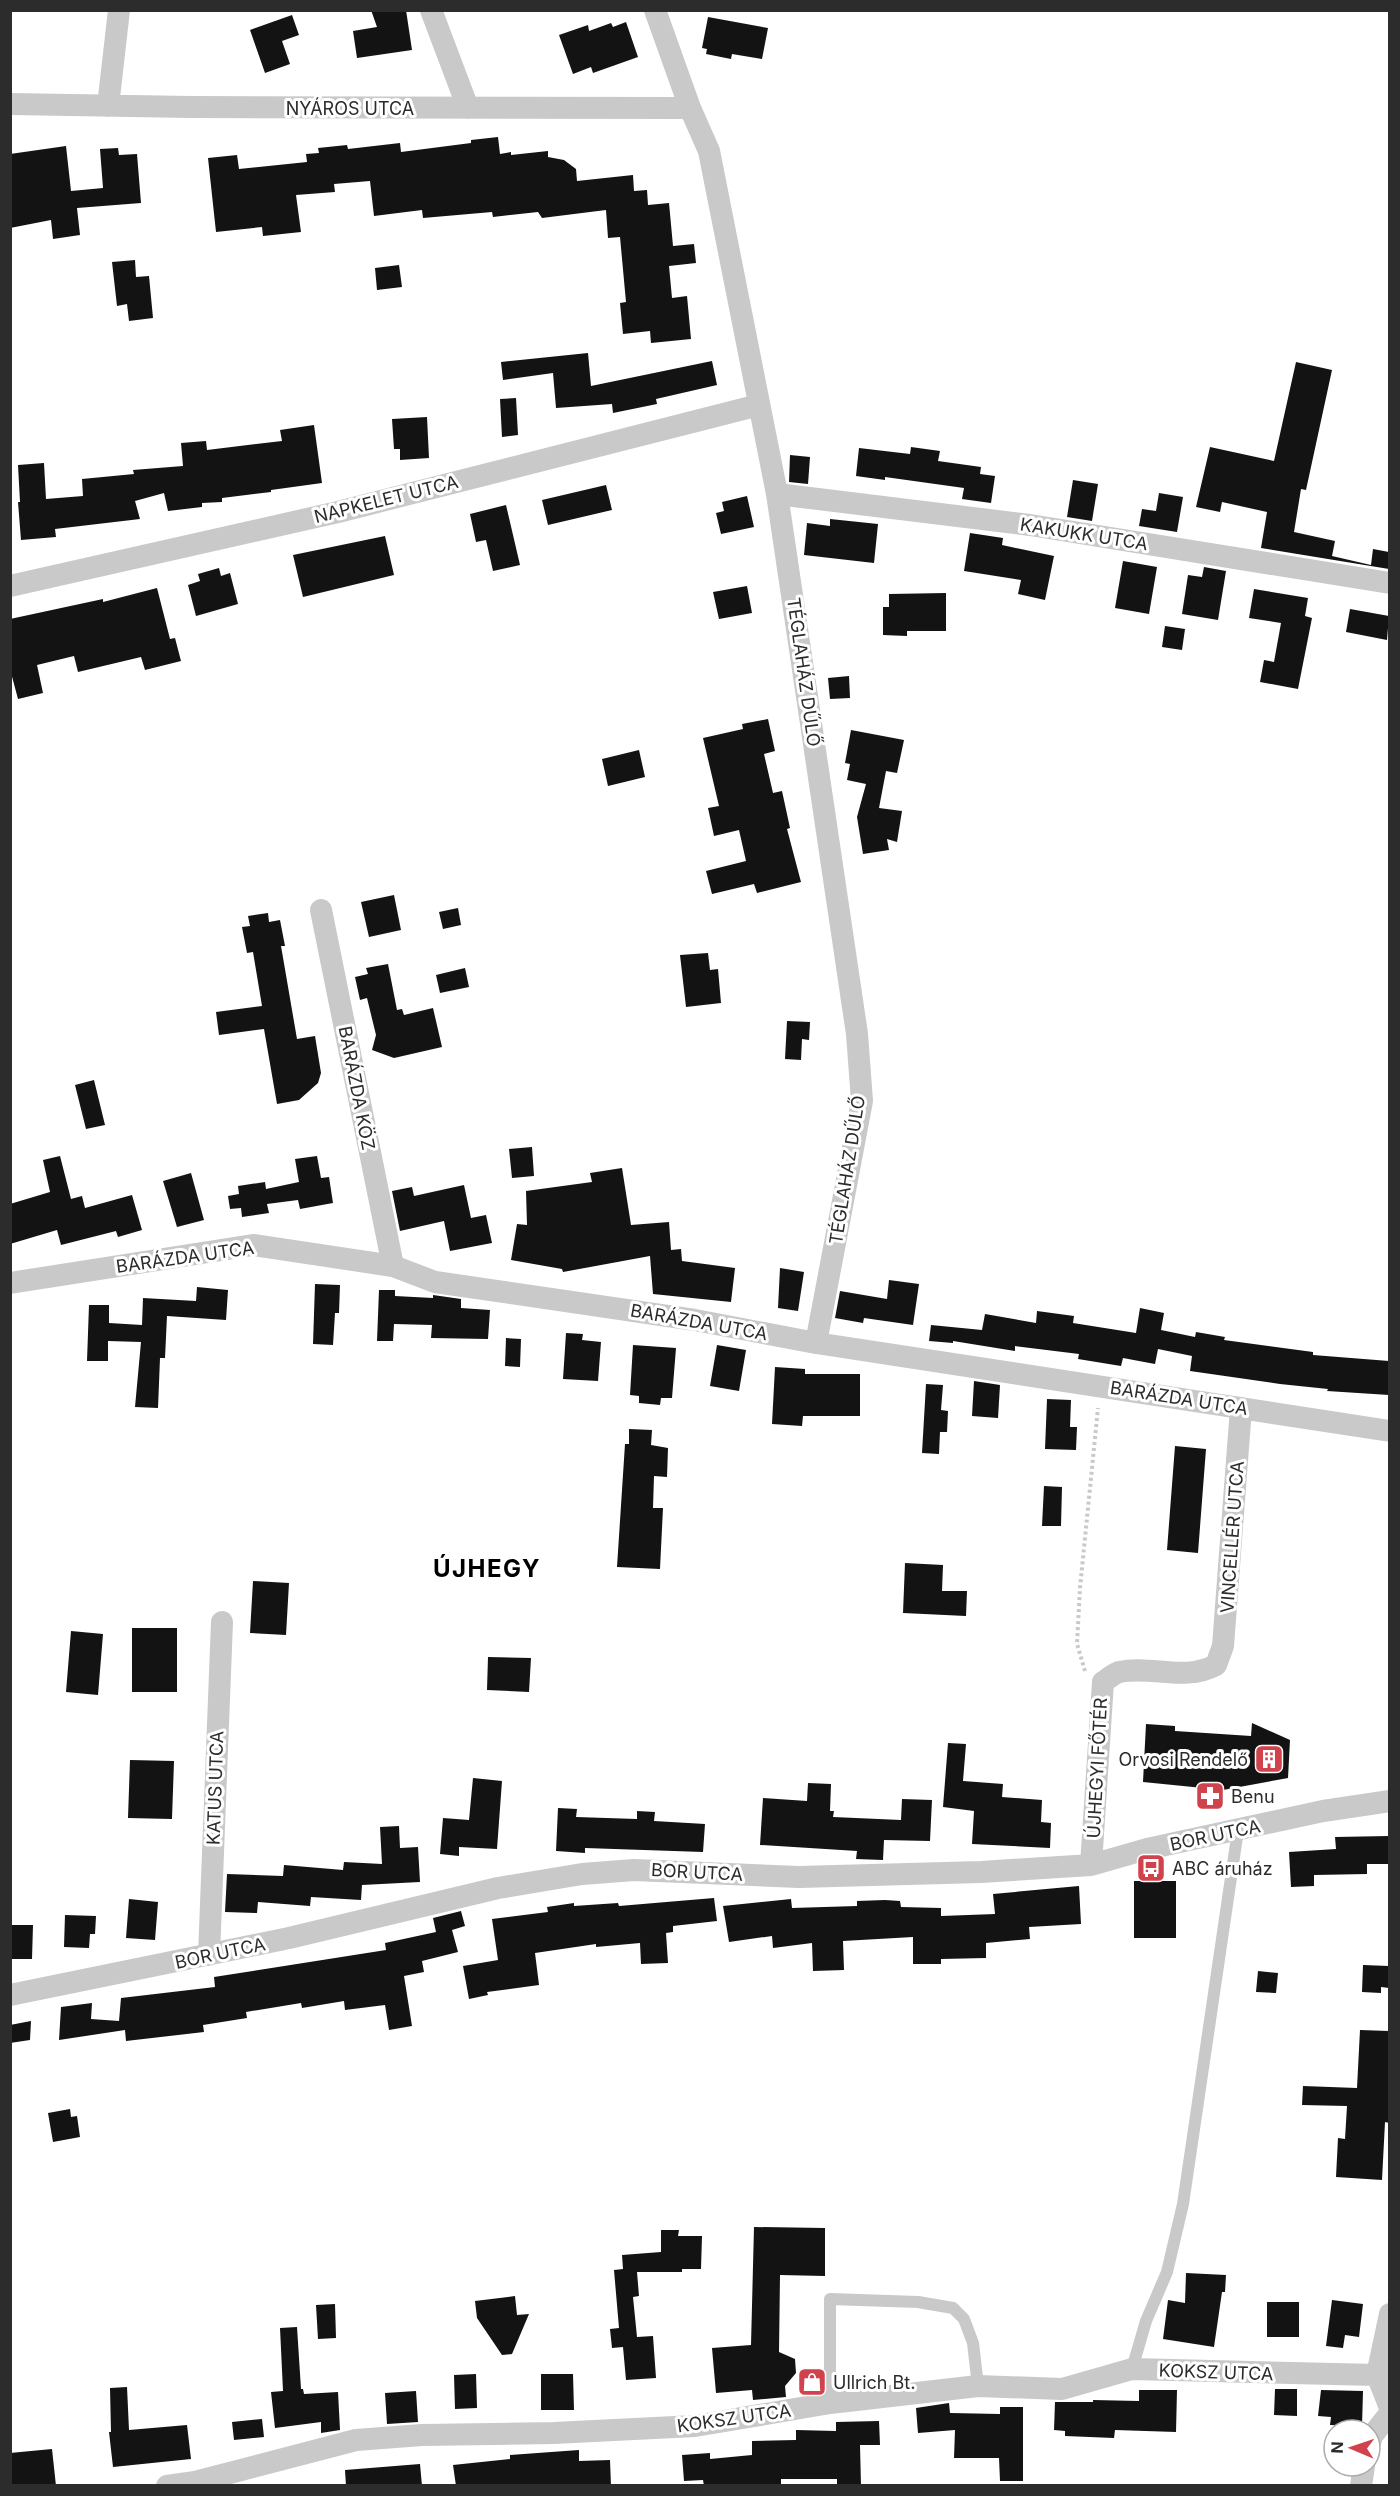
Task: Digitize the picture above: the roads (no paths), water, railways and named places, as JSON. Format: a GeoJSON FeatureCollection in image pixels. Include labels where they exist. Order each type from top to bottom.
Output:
{"type":"FeatureCollection","features":[{"type":"Feature","properties":{"kind":"street"},"geometry":{"type":"LineString","coordinates":[[108,106],[119,10]]}},
{"type":"Feature","properties":{"kind":"street"},"geometry":{"type":"LineString","coordinates":[[431,10],[468,108]]}},
{"type":"Feature","properties":{"kind":"street","name":"TÉGLAHÁZ DŰLŐ"},"geometry":{"type":"LineString","coordinates":[[656,10],[690,108],[709,151],[777,494],[857,1034],[862,1101],[816,1343]]}},
{"type":"Feature","properties":{"kind":"street","name":"NYÁROS UTCA"},"geometry":{"type":"LineString","coordinates":[[10,104],[690,108]]}},
{"type":"Feature","properties":{"kind":"street","name":"NAPKELET UTCA"},"geometry":{"type":"LineString","coordinates":[[10,585],[338,512],[759,405]]}},
{"type":"Feature","properties":{"kind":"street","name":"KAKUKK UTCA"},"geometry":{"type":"LineString","coordinates":[[777,494],[1030,525],[1389,584]]}},
{"type":"Feature","properties":{"kind":"street","name":"BARÁZDA KÖZ"},"geometry":{"type":"LineString","coordinates":[[321,910],[393,1266]]}},
{"type":"Feature","properties":{"kind":"street","name":"BARÁZDA UTCA"},"geometry":{"type":"LineString","coordinates":[[10,1283],[253,1245],[393,1266],[435,1282],[695,1320],[816,1343],[1389,1431]]}},
{"type":"Feature","properties":{"kind":"street","name":"VINCELLÉR UTCA"},"geometry":{"type":"LineString","coordinates":[[1216,1665],[1223,1646],[1241,1408]]}},
{"type":"Feature","properties":{"kind":"street","name":"KATUS UTCA"},"geometry":{"type":"LineString","coordinates":[[209,1955],[222,1622]]}},
{"type":"Feature","properties":{"kind":"street","name":"ÚJHEGYI FŐTÉR"},"geometry":{"type":"LineString","coordinates":[[1091,1865],[1103,1682],[1117,1672],[1143,1671],[1182,1675],[1204,1671],[1216,1665]]}},
{"type":"Feature","properties":{"kind":"street","name":"BOR UTCA"},"geometry":{"type":"LineString","coordinates":[[10,1995],[209,1955],[498,1888],[582,1874],[634,1869],[798,1877],[981,1872],[1091,1865],[1147,1849],[1323,1811],[1389,1801]]}},
{"type":"Feature","properties":{"kind":"street"},"geometry":{"type":"LineString","coordinates":[[1389,2314],[1377,2375],[1389,2408]]}},
{"type":"Feature","properties":{"kind":"street","name":"KOKSZ UTCA"},"geometry":{"type":"LineString","coordinates":[[167,2486],[195,2482],[356,2440],[422,2435],[554,2433],[695,2426],[830,2403],[978,2386],[1062,2389],[1132,2369],[1377,2375]]}},
{"type":"Feature","properties":{"kind":"lane"},"geometry":{"type":"LineString","coordinates":[[1132,2369],[1146,2321],[1167,2272],[1183,2204],[1238,1830]]}},
{"type":"Feature","properties":{"kind":"lane"},"geometry":{"type":"LineString","coordinates":[[830,2403],[830,2299],[918,2302],[953,2308],[964,2319],[973,2343],[978,2386]]}},
{"type":"Feature","properties":{"kind":"place","name":"Orvosi Rendelő"},"geometry":{"type":"Point","coordinates":[1269,1759]}},
{"type":"Feature","properties":{"kind":"place","name":"Benu"},"geometry":{"type":"Point","coordinates":[1210,1796]}},
{"type":"Feature","properties":{"kind":"place","name":"ABC áruház"},"geometry":{"type":"Point","coordinates":[1151,1868]}},
{"type":"Feature","properties":{"kind":"place","name":"Ullrich Bt."},"geometry":{"type":"Point","coordinates":[812,2382]}},
{"type":"Feature","properties":{"kind":"district","name":"ÚJHEGY"},"geometry":{"type":"Point","coordinates":[487,1568]}}]}
